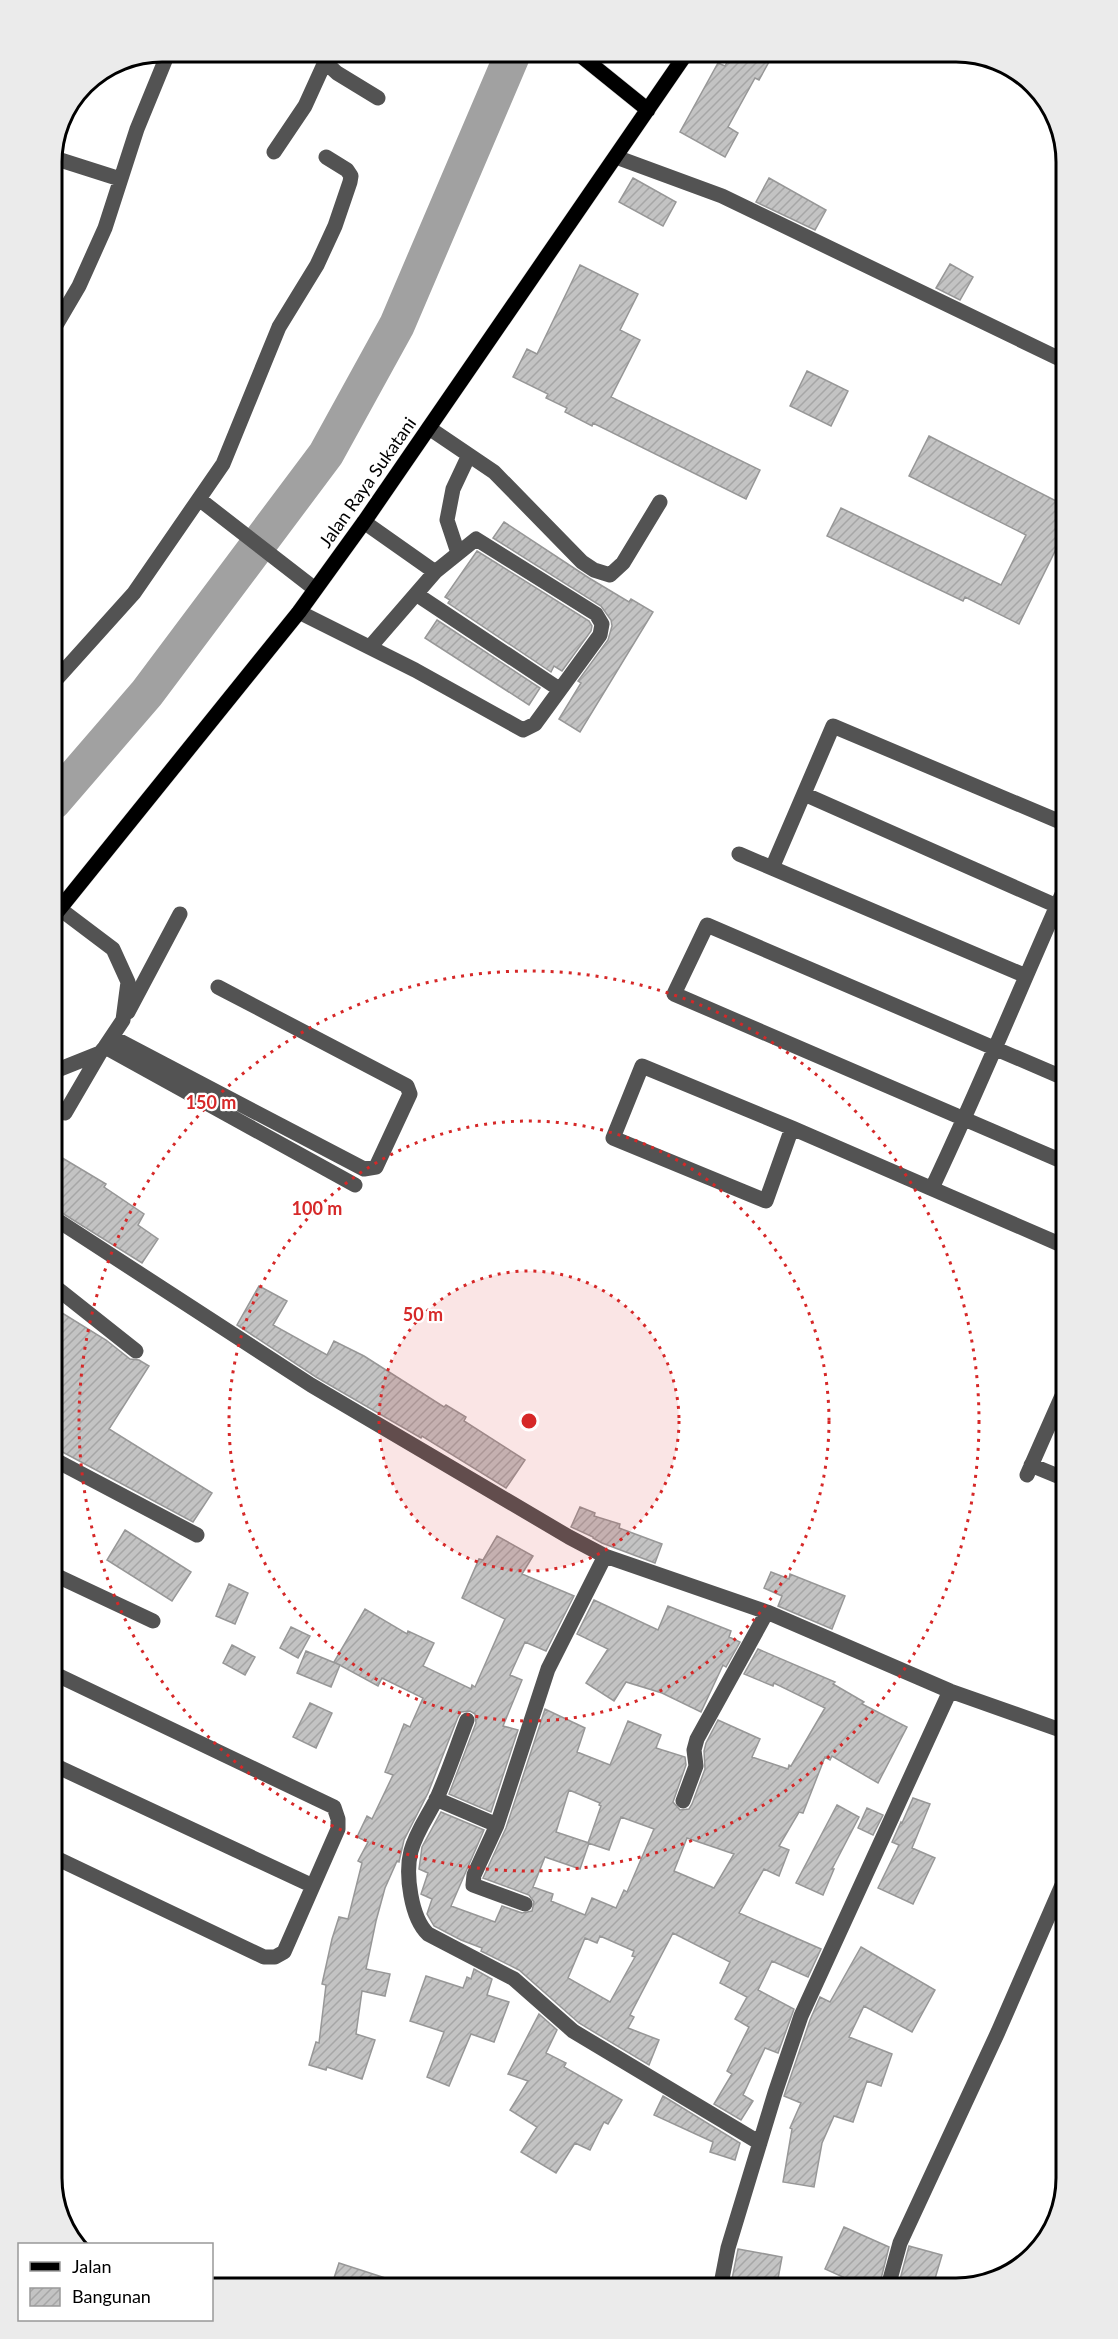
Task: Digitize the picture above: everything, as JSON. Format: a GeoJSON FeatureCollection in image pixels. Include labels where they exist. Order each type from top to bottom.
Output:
{"type":"FeatureCollection","features":[{"type":"Feature","properties":{"kind":"main road"},"geometry":{"type":"LineString","coordinates":[[589,62],[648,110]]}},
{"type":"Feature","properties":{"kind":"main road","name":"Jalan Raya Sukatani"},"geometry":{"type":"LineString","coordinates":[[62,907],[315,589],[364,522],[681,62]]}},
{"type":"Feature","properties":{"kind":"street"},"geometry":{"type":"LineString","coordinates":[[62,315],[79,286],[105,228],[137,129],[165,62]]}},
{"type":"Feature","properties":{"kind":"street"},"geometry":{"type":"LineString","coordinates":[[274,152],[305,106],[323,62]]}},
{"type":"Feature","properties":{"kind":"street"},"geometry":{"type":"LineString","coordinates":[[330,62],[337,73],[378,99]]}},
{"type":"Feature","properties":{"kind":"street"},"geometry":{"type":"LineString","coordinates":[[62,662],[134,593],[223,464],[279,327],[318,265],[335,226],[351,176],[347,170],[326,157]]}},
{"type":"Feature","properties":{"kind":"street"},"geometry":{"type":"LineString","coordinates":[[616,157],[722,196],[1056,357]]}},
{"type":"Feature","properties":{"kind":"street"},"geometry":{"type":"LineString","coordinates":[[62,161],[120,179]]}},
{"type":"Feature","properties":{"kind":"street"},"geometry":{"type":"LineString","coordinates":[[429,428],[494,472],[582,562],[594,570],[610,575],[623,563],[660,502]]}},
{"type":"Feature","properties":{"kind":"street"},"geometry":{"type":"LineString","coordinates":[[458,553],[447,520],[453,489],[468,455]]}},
{"type":"Feature","properties":{"kind":"street"},"geometry":{"type":"LineString","coordinates":[[199,498],[315,589]]}},
{"type":"Feature","properties":{"kind":"street"},"geometry":{"type":"LineString","coordinates":[[364,522],[435,572]]}},
{"type":"Feature","properties":{"kind":"street"},"geometry":{"type":"LineString","coordinates":[[298,612],[415,670],[523,730],[535,724],[602,631],[599,616],[480,540],[473,540],[435,572],[370,647]]}},
{"type":"Feature","properties":{"kind":"street"},"geometry":{"type":"LineString","coordinates":[[416,594],[559,689]]}},
{"type":"Feature","properties":{"kind":"street"},"geometry":{"type":"LineString","coordinates":[[772,868],[833,726],[1056,821]]}},
{"type":"Feature","properties":{"kind":"street"},"geometry":{"type":"LineString","coordinates":[[804,794],[1056,897]]}},
{"type":"Feature","properties":{"kind":"street"},"geometry":{"type":"LineString","coordinates":[[739,854],[1026,976]]}},
{"type":"Feature","properties":{"kind":"street"},"geometry":{"type":"LineString","coordinates":[[932,1188],[965,1119],[1056,908]]}},
{"type":"Feature","properties":{"kind":"street"},"geometry":{"type":"LineString","coordinates":[[65,1113],[123,1020],[180,914]]}},
{"type":"Feature","properties":{"kind":"street"},"geometry":{"type":"LineString","coordinates":[[62,916],[113,949],[128,982],[123,1020]]}},
{"type":"Feature","properties":{"kind":"street"},"geometry":{"type":"LineString","coordinates":[[1056,1075],[707,925],[674,994],[1056,1159]]}},
{"type":"Feature","properties":{"kind":"street"},"geometry":{"type":"LineString","coordinates":[[106,1046],[364,1169],[376,1167],[410,1094],[407,1086],[218,987]]}},
{"type":"Feature","properties":{"kind":"street"},"geometry":{"type":"LineString","coordinates":[[62,1068],[106,1046]]}},
{"type":"Feature","properties":{"kind":"street"},"geometry":{"type":"LineString","coordinates":[[106,1046],[355,1185]]}},
{"type":"Feature","properties":{"kind":"street"},"geometry":{"type":"LineString","coordinates":[[792,1128],[766,1201],[613,1138],[642,1066],[792,1128],[1056,1242]]}},
{"type":"Feature","properties":{"kind":"street"},"geometry":{"type":"LineString","coordinates":[[62,1223],[311,1385],[605,1556],[767,1612],[950,1691],[1056,1728]]}},
{"type":"Feature","properties":{"kind":"street"},"geometry":{"type":"LineString","coordinates":[[62,1292],[136,1351]]}},
{"type":"Feature","properties":{"kind":"street"},"geometry":{"type":"LineString","coordinates":[[1056,1409],[1029,1470],[1056,1477]]}},
{"type":"Feature","properties":{"kind":"street"},"geometry":{"type":"LineString","coordinates":[[62,1464],[197,1535]]}},
{"type":"Feature","properties":{"kind":"street"},"geometry":{"type":"LineString","coordinates":[[525,1904],[473,1885],[474,1875],[497,1825],[548,1669],[605,1556]]}},
{"type":"Feature","properties":{"kind":"street"},"geometry":{"type":"LineString","coordinates":[[62,1578],[153,1621]]}},
{"type":"Feature","properties":{"kind":"street"},"geometry":{"type":"LineString","coordinates":[[683,1801],[696,1766],[694,1750],[697,1739],[767,1612]]}},
{"type":"Feature","properties":{"kind":"street"},"geometry":{"type":"LineString","coordinates":[[62,1677],[334,1807],[338,1819],[338,1829],[284,1952],[275,1957],[264,1957],[62,1861]]}},
{"type":"Feature","properties":{"kind":"street"},"geometry":{"type":"LineString","coordinates":[[722,2278],[728,2248],[801,2016],[950,1691]]}},
{"type":"Feature","properties":{"kind":"street"},"geometry":{"type":"LineString","coordinates":[[467,1720],[436,1799],[424,1820],[411,1852],[410,1889],[416,1920],[421,1928],[428,1934],[514,1978],[573,2031],[760,2143]]}},
{"type":"Feature","properties":{"kind":"street"},"geometry":{"type":"LineString","coordinates":[[62,1769],[312,1886]]}},
{"type":"Feature","properties":{"kind":"street"},"geometry":{"type":"LineString","coordinates":[[436,1799],[497,1825]]}},
{"type":"Feature","properties":{"kind":"street"},"geometry":{"type":"LineString","coordinates":[[890,2278],[900,2243],[993,2043],[1056,1899]]}},
{"type":"Feature","properties":{"kind":"building"},"geometry":{"type":"Polygon","coordinates":[[[727,62],[769,62],[759,80],[755,78],[728,127],[738,133],[725,157],[680,132],[718,63],[725,66],[727,62]]]}},
{"type":"Feature","properties":{"kind":"building"},"geometry":{"type":"Polygon","coordinates":[[[633,178],[676,202],[663,226],[619,202],[633,178]]]}},
{"type":"Feature","properties":{"kind":"building"},"geometry":{"type":"Polygon","coordinates":[[[769,178],[826,210],[815,230],[756,202],[769,178]]]}},
{"type":"Feature","properties":{"kind":"building"},"geometry":{"type":"Polygon","coordinates":[[[950,264],[973,277],[960,300],[936,288],[950,264]]]}},
{"type":"Feature","properties":{"kind":"building"},"geometry":{"type":"Polygon","coordinates":[[[580,265],[638,294],[620,330],[640,340],[611,397],[760,470],[746,499],[593,423],[592,426],[565,412],[567,408],[546,398],[548,394],[513,377],[527,349],[537,354],[580,265]]]}},
{"type":"Feature","properties":{"kind":"building"},"geometry":{"type":"Polygon","coordinates":[[[807,371],[848,391],[831,426],[790,406],[807,371]]]}},
{"type":"Feature","properties":{"kind":"building"},"geometry":{"type":"Polygon","coordinates":[[[929,436],[1056,501],[1056,549],[1019,624],[965,597],[963,601],[827,536],[841,508],[1001,585],[1026,535],[909,476],[929,436]]]}},
{"type":"Feature","properties":{"kind":"building"},"geometry":{"type":"Polygon","coordinates":[[[504,522],[589,578],[629,602],[631,599],[653,612],[580,732],[559,719],[581,683],[578,681],[608,640],[612,626],[611,620],[601,606],[493,538],[504,522]]]}},
{"type":"Feature","properties":{"kind":"building"},"geometry":{"type":"Polygon","coordinates":[[[477,551],[589,621],[592,626],[591,631],[562,671],[554,666],[551,672],[448,603],[450,600],[445,597],[477,551]]]}},
{"type":"Feature","properties":{"kind":"building"},"geometry":{"type":"Polygon","coordinates":[[[437,620],[540,688],[529,705],[425,638],[437,620]]]}},
{"type":"Feature","properties":{"kind":"building"},"geometry":{"type":"Polygon","coordinates":[[[62,1158],[106,1184],[104,1187],[144,1214],[138,1225],[158,1239],[142,1263],[62,1213],[62,1158]]]}},
{"type":"Feature","properties":{"kind":"building"},"geometry":{"type":"Polygon","coordinates":[[[259,1286],[287,1301],[273,1325],[327,1355],[334,1341],[364,1356],[444,1407],[446,1405],[466,1417],[464,1421],[525,1460],[506,1488],[422,1436],[421,1438],[316,1377],[237,1325],[259,1286]]]}},
{"type":"Feature","properties":{"kind":"building"},"geometry":{"type":"Polygon","coordinates":[[[62,1313],[106,1340],[130,1359],[139,1360],[149,1366],[109,1429],[212,1493],[193,1522],[62,1452],[62,1313]]]}},
{"type":"Feature","properties":{"kind":"building"},"geometry":{"type":"Polygon","coordinates":[[[580,1507],[595,1513],[594,1516],[620,1524],[619,1528],[662,1544],[655,1563],[602,1543],[571,1527],[580,1507]]]}},
{"type":"Feature","properties":{"kind":"building"},"geometry":{"type":"Polygon","coordinates":[[[125,1530],[191,1572],[172,1601],[107,1560],[125,1530]]]}},
{"type":"Feature","properties":{"kind":"building"},"geometry":{"type":"Polygon","coordinates":[[[497,1536],[533,1556],[522,1574],[574,1596],[546,1651],[525,1642],[510,1675],[522,1680],[503,1726],[518,1730],[491,1812],[449,1794],[476,1723],[475,1714],[470,1711],[461,1712],[428,1793],[404,1840],[399,1862],[397,1861],[385,1888],[366,1969],[390,1974],[385,1996],[362,1991],[356,2034],[375,2040],[362,2079],[327,2067],[326,2070],[309,2065],[316,2042],[319,2043],[326,1985],[322,1984],[332,1939],[339,1917],[348,1919],[362,1863],[358,1861],[368,1842],[357,1837],[367,1816],[372,1819],[393,1775],[385,1772],[404,1724],[410,1727],[423,1698],[382,1678],[378,1686],[334,1662],[365,1609],[407,1634],[408,1631],[434,1643],[423,1666],[471,1689],[472,1685],[475,1687],[505,1619],[462,1598],[479,1559],[483,1560],[497,1536]]]}},
{"type":"Feature","properties":{"kind":"building"},"geometry":{"type":"Polygon","coordinates":[[[771,1572],[789,1579],[790,1574],[845,1596],[832,1629],[778,1606],[782,1596],[764,1588],[771,1572]]]}},
{"type":"Feature","properties":{"kind":"building"},"geometry":{"type":"Polygon","coordinates":[[[229,1584],[248,1593],[235,1624],[216,1616],[229,1584]]]}},
{"type":"Feature","properties":{"kind":"building"},"geometry":{"type":"Polygon","coordinates":[[[594,1600],[658,1630],[668,1606],[731,1631],[729,1637],[740,1642],[726,1667],[723,1665],[701,1712],[662,1693],[626,1682],[614,1701],[586,1683],[608,1649],[577,1634],[594,1600]]]}},
{"type":"Feature","properties":{"kind":"building"},"geometry":{"type":"Polygon","coordinates":[[[291,1627],[310,1636],[298,1658],[280,1648],[291,1627]]]}},
{"type":"Feature","properties":{"kind":"building"},"geometry":{"type":"Polygon","coordinates":[[[232,1645],[255,1657],[245,1675],[223,1663],[232,1645]]]}},
{"type":"Feature","properties":{"kind":"building"},"geometry":{"type":"Polygon","coordinates":[[[758,1649],[835,1682],[833,1684],[864,1702],[862,1704],[907,1727],[878,1783],[832,1756],[830,1760],[825,1757],[803,1813],[799,1812],[779,1846],[789,1850],[779,1876],[764,1869],[739,1913],[821,1949],[808,1977],[772,1961],[758,1990],[794,2009],[778,2053],[765,2048],[743,2095],[753,2101],[741,2120],[714,2104],[732,2074],[727,2071],[749,2027],[735,2019],[747,1997],[720,1983],[730,1962],[673,1933],[630,2015],[634,2017],[628,2028],[659,2040],[649,2065],[579,2023],[519,1970],[481,1951],[482,1948],[434,1926],[427,1914],[432,1899],[421,1894],[428,1873],[419,1869],[422,1847],[441,1812],[484,1830],[451,1906],[495,1922],[502,1906],[522,1913],[532,1911],[534,1902],[529,1895],[483,1878],[506,1828],[545,1709],[585,1728],[577,1752],[610,1765],[628,1721],[661,1735],[656,1748],[685,1757],[686,1765],[673,1802],[680,1810],[689,1809],[692,1804],[705,1769],[706,1743],[718,1720],[760,1739],[752,1757],[788,1769],[789,1765],[791,1766],[825,1708],[774,1683],[773,1686],[744,1674],[758,1649]],[[569,1790],[556,1832],[588,1843],[601,1806],[600,1803],[569,1790]],[[621,1817],[609,1850],[589,1843],[580,1869],[545,1857],[533,1887],[553,1894],[551,1901],[585,1915],[592,1898],[616,1908],[624,1890],[627,1892],[654,1829],[621,1817]],[[687,1838],[674,1871],[714,1888],[734,1854],[687,1838]],[[600,1936],[597,1943],[585,1938],[568,1978],[610,2002],[635,1957],[632,1956],[634,1951],[600,1936]]]}},
{"type":"Feature","properties":{"kind":"building"},"geometry":{"type":"Polygon","coordinates":[[[306,1651],[340,1665],[331,1687],[297,1673],[306,1651]]]}},
{"type":"Feature","properties":{"kind":"building"},"geometry":{"type":"Polygon","coordinates":[[[310,1703],[332,1713],[316,1748],[293,1737],[310,1703]]]}},
{"type":"Feature","properties":{"kind":"building"},"geometry":{"type":"Polygon","coordinates":[[[913,1798],[930,1804],[912,1848],[935,1858],[913,1904],[878,1888],[899,1845],[892,1842],[913,1798]]]}},
{"type":"Feature","properties":{"kind":"building"},"geometry":{"type":"Polygon","coordinates":[[[837,1805],[859,1817],[832,1869],[834,1869],[823,1895],[796,1883],[837,1805]]]}},
{"type":"Feature","properties":{"kind":"building"},"geometry":{"type":"Polygon","coordinates":[[[867,1808],[883,1815],[873,1835],[858,1828],[867,1808]]]}},
{"type":"Feature","properties":{"kind":"building"},"geometry":{"type":"Polygon","coordinates":[[[861,1947],[935,1990],[912,2032],[864,2006],[849,2037],[892,2054],[881,2086],[867,2081],[853,2122],[834,2116],[822,2143],[814,2187],[783,2182],[792,2129],[790,2128],[801,2103],[784,2096],[820,1997],[830,2002],[861,1947]]]}},
{"type":"Feature","properties":{"kind":"building"},"geometry":{"type":"Polygon","coordinates":[[[474,1969],[492,1979],[487,1995],[509,2002],[494,2042],[471,2034],[449,2086],[427,2077],[444,2032],[410,2021],[426,1976],[463,1988],[467,1977],[471,1979],[474,1969]]]}},
{"type":"Feature","properties":{"kind":"building"},"geometry":{"type":"Polygon","coordinates":[[[539,2014],[557,2030],[546,2053],[566,2063],[564,2067],[622,2100],[608,2124],[604,2122],[590,2150],[575,2143],[556,2173],[521,2152],[537,2127],[510,2110],[528,2081],[508,2074],[539,2014]]]}},
{"type":"Feature","properties":{"kind":"building"},"geometry":{"type":"Polygon","coordinates":[[[663,2096],[740,2143],[735,2160],[710,2152],[713,2142],[654,2115],[663,2096]]]}},
{"type":"Feature","properties":{"kind":"building"},"geometry":{"type":"Polygon","coordinates":[[[844,2227],[889,2247],[881,2278],[845,2278],[825,2269],[844,2227]]]}},
{"type":"Feature","properties":{"kind":"building"},"geometry":{"type":"Polygon","coordinates":[[[909,2246],[942,2255],[935,2278],[900,2278],[909,2246]]]}},
{"type":"Feature","properties":{"kind":"building"},"geometry":{"type":"Polygon","coordinates":[[[738,2249],[782,2257],[778,2278],[732,2278],[738,2249]]]}},
{"type":"Feature","properties":{"kind":"building"},"geometry":{"type":"Polygon","coordinates":[[[339,2263],[383,2277],[334,2277],[339,2263]]]}},
{"type":"Feature","properties":{"kind":"waterway"},"geometry":{"type":"LineString","coordinates":[[62,792],[147,693],[326,454],[397,325],[509,62]]}}]}
